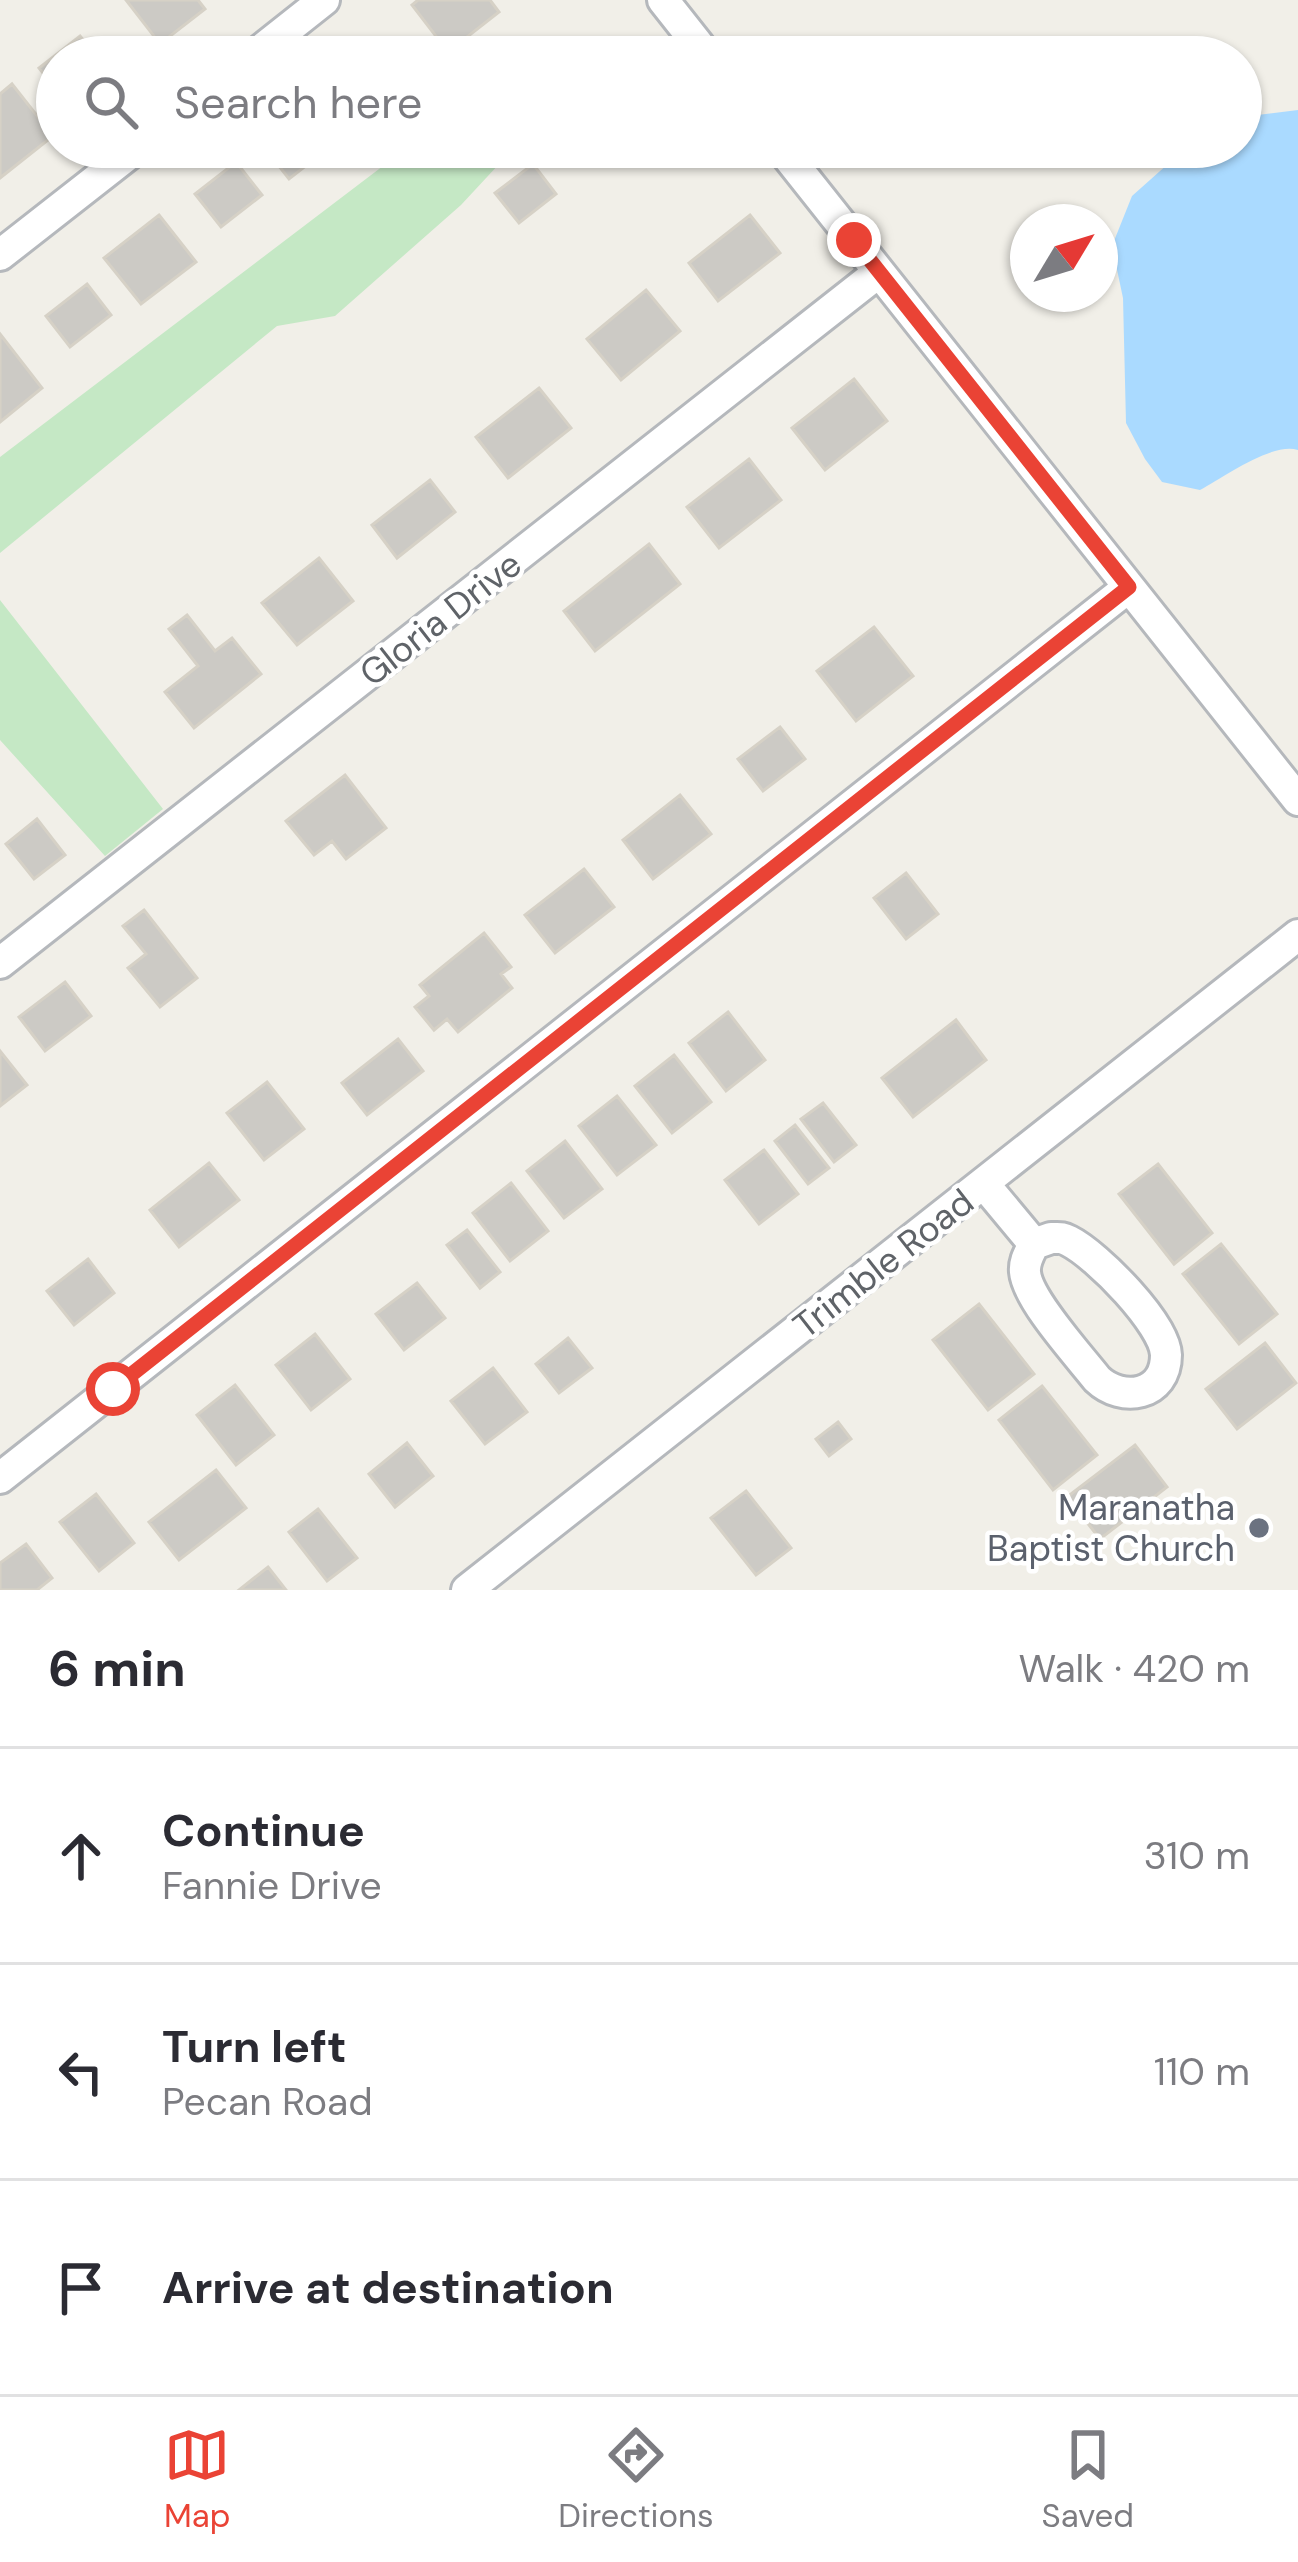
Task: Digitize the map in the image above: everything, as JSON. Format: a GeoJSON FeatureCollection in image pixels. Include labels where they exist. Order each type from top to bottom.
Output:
{"type":"FeatureCollection","features":[{"type":"Feature","properties":{"kind":"street"},"geometry":{"type":"LineString","coordinates":[[279,36],[324,0]]}},
{"type":"Feature","properties":{"kind":"street"},"geometry":{"type":"LineString","coordinates":[[663,0],[691,36]]}},
{"type":"Feature","properties":{"kind":"street"},"geometry":{"type":"LineString","coordinates":[[0,255],[110,168]]}},
{"type":"Feature","properties":{"kind":"street"},"geometry":{"type":"LineString","coordinates":[[797,168],[1298,800]]}},
{"type":"Feature","properties":{"kind":"street","name":"Gloria Drive"},"geometry":{"type":"LineString","coordinates":[[0,963],[879,272]]}},
{"type":"Feature","properties":{"kind":"street"},"geometry":{"type":"LineString","coordinates":[[0,1478],[1129,587]]}},
{"type":"Feature","properties":{"kind":"street","name":"Trimble Road"},"geometry":{"type":"LineString","coordinates":[[467,1590],[1298,935]]}},
{"type":"Feature","properties":{"kind":"street"},"geometry":{"type":"LineString","coordinates":[[984,1184],[1034,1244]]}},
{"type":"Feature","properties":{"kind":"street"},"geometry":{"type":"LineString","coordinates":[[1051,1238],[1072,1242],[1139,1306],[1166,1353],[1151,1387],[1125,1394],[1109,1390],[1097,1379],[1032,1294],[1024,1276],[1025,1260],[1034,1244],[1051,1238]]}},
{"type":"Feature","properties":{"kind":"green space"},"geometry":{"type":"Polygon","coordinates":[[[380,168],[495,168],[461,205],[335,316],[277,326],[0,553],[0,457],[380,168]]]}},
{"type":"Feature","properties":{"kind":"green space"},"geometry":{"type":"Polygon","coordinates":[[[0,600],[163,809],[105,856],[0,740],[0,600]]]}},
{"type":"Feature","properties":{"kind":"water"},"geometry":{"type":"Polygon","coordinates":[[[1298,110],[1298,450],[1262,456],[1200,490],[1162,482],[1126,423],[1118,231],[1132,196],[1163,168],[1262,168],[1262,114],[1298,110]]]}},
{"type":"Feature","properties":{"kind":"building"},"geometry":{"type":"Polygon","coordinates":[[[126,0],[198,0],[205,9],[170,36],[154,36],[126,0]]]}},
{"type":"Feature","properties":{"kind":"building"},"geometry":{"type":"Polygon","coordinates":[[[418,0],[490,0],[499,12],[468,36],[436,36],[412,5],[418,0]]]}},
{"type":"Feature","properties":{"kind":"building"},"geometry":{"type":"Polygon","coordinates":[[[12,84],[36,114],[36,149],[0,178],[0,94],[12,84]]]}},
{"type":"Feature","properties":{"kind":"building"},"geometry":{"type":"Polygon","coordinates":[[[228,168],[241,168],[262,195],[221,227],[195,194],[228,168]]]}},
{"type":"Feature","properties":{"kind":"building"},"geometry":{"type":"Polygon","coordinates":[[[280,168],[303,168],[289,179],[280,168]]]}},
{"type":"Feature","properties":{"kind":"building"},"geometry":{"type":"Polygon","coordinates":[[[528,168],[536,168],[556,194],[519,223],[495,193],[528,168]]]}},
{"type":"Feature","properties":{"kind":"building"},"geometry":{"type":"Polygon","coordinates":[[[159,215],[196,262],[141,304],[104,258],[159,215]]]}},
{"type":"Feature","properties":{"kind":"building"},"geometry":{"type":"Polygon","coordinates":[[[750,215],[780,253],[718,301],[689,263],[750,215]]]}},
{"type":"Feature","properties":{"kind":"building"},"geometry":{"type":"Polygon","coordinates":[[[87,284],[111,315],[70,347],[46,316],[87,284]]]}},
{"type":"Feature","properties":{"kind":"building"},"geometry":{"type":"Polygon","coordinates":[[[646,290],[680,331],[621,380],[587,339],[646,290]]]}},
{"type":"Feature","properties":{"kind":"building"},"geometry":{"type":"Polygon","coordinates":[[[0,334],[42,388],[0,422],[0,334]]]}},
{"type":"Feature","properties":{"kind":"building"},"geometry":{"type":"Polygon","coordinates":[[[854,379],[887,421],[825,470],[792,428],[854,379]]]}},
{"type":"Feature","properties":{"kind":"building"},"geometry":{"type":"Polygon","coordinates":[[[539,388],[571,428],[508,478],[476,437],[539,388]]]}},
{"type":"Feature","properties":{"kind":"building"},"geometry":{"type":"Polygon","coordinates":[[[749,459],[781,500],[719,548],[687,507],[749,459]]]}},
{"type":"Feature","properties":{"kind":"building"},"geometry":{"type":"Polygon","coordinates":[[[430,480],[455,512],[397,558],[372,525],[430,480]]]}},
{"type":"Feature","properties":{"kind":"building"},"geometry":{"type":"Polygon","coordinates":[[[649,544],[680,584],[595,651],[564,611],[649,544]]]}},
{"type":"Feature","properties":{"kind":"building"},"geometry":{"type":"Polygon","coordinates":[[[319,558],[353,601],[297,645],[262,603],[319,558]]]}},
{"type":"Feature","properties":{"kind":"building"},"geometry":{"type":"Polygon","coordinates":[[[187,615],[215,651],[232,638],[261,674],[194,728],[165,692],[198,666],[169,629],[187,615]]]}},
{"type":"Feature","properties":{"kind":"building"},"geometry":{"type":"Polygon","coordinates":[[[874,627],[913,676],[856,721],[817,671],[874,627]]]}},
{"type":"Feature","properties":{"kind":"building"},"geometry":{"type":"Polygon","coordinates":[[[780,727],[805,759],[763,791],[738,759],[780,727]]]}},
{"type":"Feature","properties":{"kind":"building"},"geometry":{"type":"Polygon","coordinates":[[[345,775],[386,828],[346,859],[332,841],[314,855],[286,821],[345,775]]]}},
{"type":"Feature","properties":{"kind":"building"},"geometry":{"type":"Polygon","coordinates":[[[680,795],[711,834],[653,879],[623,840],[680,795]]]}},
{"type":"Feature","properties":{"kind":"building"},"geometry":{"type":"Polygon","coordinates":[[[37,819],[65,855],[34,879],[6,844],[37,819]]]}},
{"type":"Feature","properties":{"kind":"building"},"geometry":{"type":"Polygon","coordinates":[[[584,869],[614,907],[555,953],[525,915],[584,869]]]}},
{"type":"Feature","properties":{"kind":"building"},"geometry":{"type":"Polygon","coordinates":[[[906,873],[938,914],[906,939],[874,898],[906,873]]]}},
{"type":"Feature","properties":{"kind":"building"},"geometry":{"type":"Polygon","coordinates":[[[144,910],[197,978],[160,1007],[128,968],[146,954],[123,926],[144,910]]]}},
{"type":"Feature","properties":{"kind":"building"},"geometry":{"type":"Polygon","coordinates":[[[484,933],[511,967],[501,974],[512,988],[458,1032],[447,1019],[434,1030],[415,1007],[429,996],[420,985],[484,933]]]}},
{"type":"Feature","properties":{"kind":"building"},"geometry":{"type":"Polygon","coordinates":[[[65,982],[91,1016],[45,1051],[19,1017],[65,982]]]}},
{"type":"Feature","properties":{"kind":"building"},"geometry":{"type":"Polygon","coordinates":[[[728,1012],[765,1060],[726,1091],[689,1043],[728,1012]]]}},
{"type":"Feature","properties":{"kind":"building"},"geometry":{"type":"Polygon","coordinates":[[[956,1020],[986,1060],[913,1117],[882,1078],[956,1020]]]}},
{"type":"Feature","properties":{"kind":"building"},"geometry":{"type":"Polygon","coordinates":[[[398,1039],[423,1071],[367,1115],[342,1083],[398,1039]]]}},
{"type":"Feature","properties":{"kind":"building"},"geometry":{"type":"Polygon","coordinates":[[[0,1051],[27,1085],[0,1106],[0,1051]]]}},
{"type":"Feature","properties":{"kind":"building"},"geometry":{"type":"Polygon","coordinates":[[[674,1055],[711,1102],[672,1133],[635,1086],[674,1055]]]}},
{"type":"Feature","properties":{"kind":"building"},"geometry":{"type":"Polygon","coordinates":[[[267,1082],[304,1129],[264,1160],[227,1113],[267,1082]]]}},
{"type":"Feature","properties":{"kind":"building"},"geometry":{"type":"Polygon","coordinates":[[[617,1096],[656,1145],[617,1175],[579,1126],[617,1096]]]}},
{"type":"Feature","properties":{"kind":"building"},"geometry":{"type":"Polygon","coordinates":[[[823,1103],[856,1145],[834,1162],[801,1119],[823,1103]]]}},
{"type":"Feature","properties":{"kind":"building"},"geometry":{"type":"Polygon","coordinates":[[[795,1125],[829,1168],[808,1184],[775,1141],[795,1125]]]}},
{"type":"Feature","properties":{"kind":"building"},"geometry":{"type":"Polygon","coordinates":[[[565,1141],[602,1189],[564,1218],[527,1171],[565,1141]]]}},
{"type":"Feature","properties":{"kind":"building"},"geometry":{"type":"Polygon","coordinates":[[[764,1150],[798,1194],[759,1224],[725,1180],[764,1150]]]}},
{"type":"Feature","properties":{"kind":"building"},"geometry":{"type":"Polygon","coordinates":[[[209,1163],[239,1200],[179,1247],[150,1210],[209,1163]]]}},
{"type":"Feature","properties":{"kind":"building"},"geometry":{"type":"Polygon","coordinates":[[[1158,1164],[1212,1233],[1174,1264],[1119,1194],[1158,1164]]]}},
{"type":"Feature","properties":{"kind":"building"},"geometry":{"type":"Polygon","coordinates":[[[511,1183],[548,1231],[510,1261],[473,1213],[511,1183]]]}},
{"type":"Feature","properties":{"kind":"building"},"geometry":{"type":"Polygon","coordinates":[[[467,1230],[500,1272],[480,1288],[447,1245],[467,1230]]]}},
{"type":"Feature","properties":{"kind":"building"},"geometry":{"type":"Polygon","coordinates":[[[1221,1244],[1277,1314],[1239,1344],[1183,1274],[1221,1244]]]}},
{"type":"Feature","properties":{"kind":"building"},"geometry":{"type":"Polygon","coordinates":[[[88,1259],[114,1293],[74,1325],[47,1291],[88,1259]]]}},
{"type":"Feature","properties":{"kind":"building"},"geometry":{"type":"Polygon","coordinates":[[[417,1283],[445,1318],[404,1350],[376,1314],[417,1283]]]}},
{"type":"Feature","properties":{"kind":"building"},"geometry":{"type":"Polygon","coordinates":[[[979,1304],[1034,1374],[988,1410],[933,1340],[979,1304]]]}},
{"type":"Feature","properties":{"kind":"building"},"geometry":{"type":"Polygon","coordinates":[[[315,1334],[350,1379],[311,1410],[276,1365],[315,1334]]]}},
{"type":"Feature","properties":{"kind":"building"},"geometry":{"type":"Polygon","coordinates":[[[568,1338],[592,1368],[559,1393],[536,1364],[568,1338]]]}},
{"type":"Feature","properties":{"kind":"building"},"geometry":{"type":"Polygon","coordinates":[[[1265,1343],[1296,1383],[1237,1429],[1206,1389],[1265,1343]]]}},
{"type":"Feature","properties":{"kind":"building"},"geometry":{"type":"Polygon","coordinates":[[[493,1368],[527,1412],[485,1444],[451,1401],[493,1368]]]}},
{"type":"Feature","properties":{"kind":"building"},"geometry":{"type":"Polygon","coordinates":[[[235,1385],[274,1435],[236,1465],[197,1415],[235,1385]]]}},
{"type":"Feature","properties":{"kind":"building"},"geometry":{"type":"Polygon","coordinates":[[[1042,1386],[1097,1455],[1053,1490],[999,1420],[1042,1386]]]}},
{"type":"Feature","properties":{"kind":"building"},"geometry":{"type":"Polygon","coordinates":[[[838,1422],[851,1439],[829,1456],[816,1439],[838,1422]]]}},
{"type":"Feature","properties":{"kind":"building"},"geometry":{"type":"Polygon","coordinates":[[[407,1443],[433,1476],[395,1507],[369,1474],[407,1443]]]}},
{"type":"Feature","properties":{"kind":"building"},"geometry":{"type":"Polygon","coordinates":[[[1135,1445],[1167,1487],[1100,1539],[1067,1497],[1135,1445]]]}},
{"type":"Feature","properties":{"kind":"building"},"geometry":{"type":"Polygon","coordinates":[[[216,1470],[246,1508],[179,1560],[149,1522],[216,1470]]]}},
{"type":"Feature","properties":{"kind":"building"},"geometry":{"type":"Polygon","coordinates":[[[746,1491],[791,1548],[756,1575],[711,1518],[746,1491]]]}},
{"type":"Feature","properties":{"kind":"building"},"geometry":{"type":"Polygon","coordinates":[[[96,1494],[134,1543],[99,1571],[60,1522],[96,1494]]]}},
{"type":"Feature","properties":{"kind":"building"},"geometry":{"type":"Polygon","coordinates":[[[318,1509],[357,1558],[327,1581],[289,1532],[318,1509]]]}},
{"type":"Feature","properties":{"kind":"building"},"geometry":{"type":"Polygon","coordinates":[[[26,1544],[52,1578],[37,1590],[0,1590],[0,1563],[26,1544]]]}},
{"type":"Feature","properties":{"kind":"building"},"geometry":{"type":"Polygon","coordinates":[[[268,1567],[286,1590],[239,1590],[268,1567]]]}},
{"type":"Feature","properties":{"kind":"place","name":"Maranatha Baptist Church"},"geometry":{"type":"Point","coordinates":[1259,1528]}},
{"type":"Feature","properties":{"kind":"route"},"geometry":{"type":"LineString","coordinates":[[113,1389],[1129,587],[854,240]]}}]}
